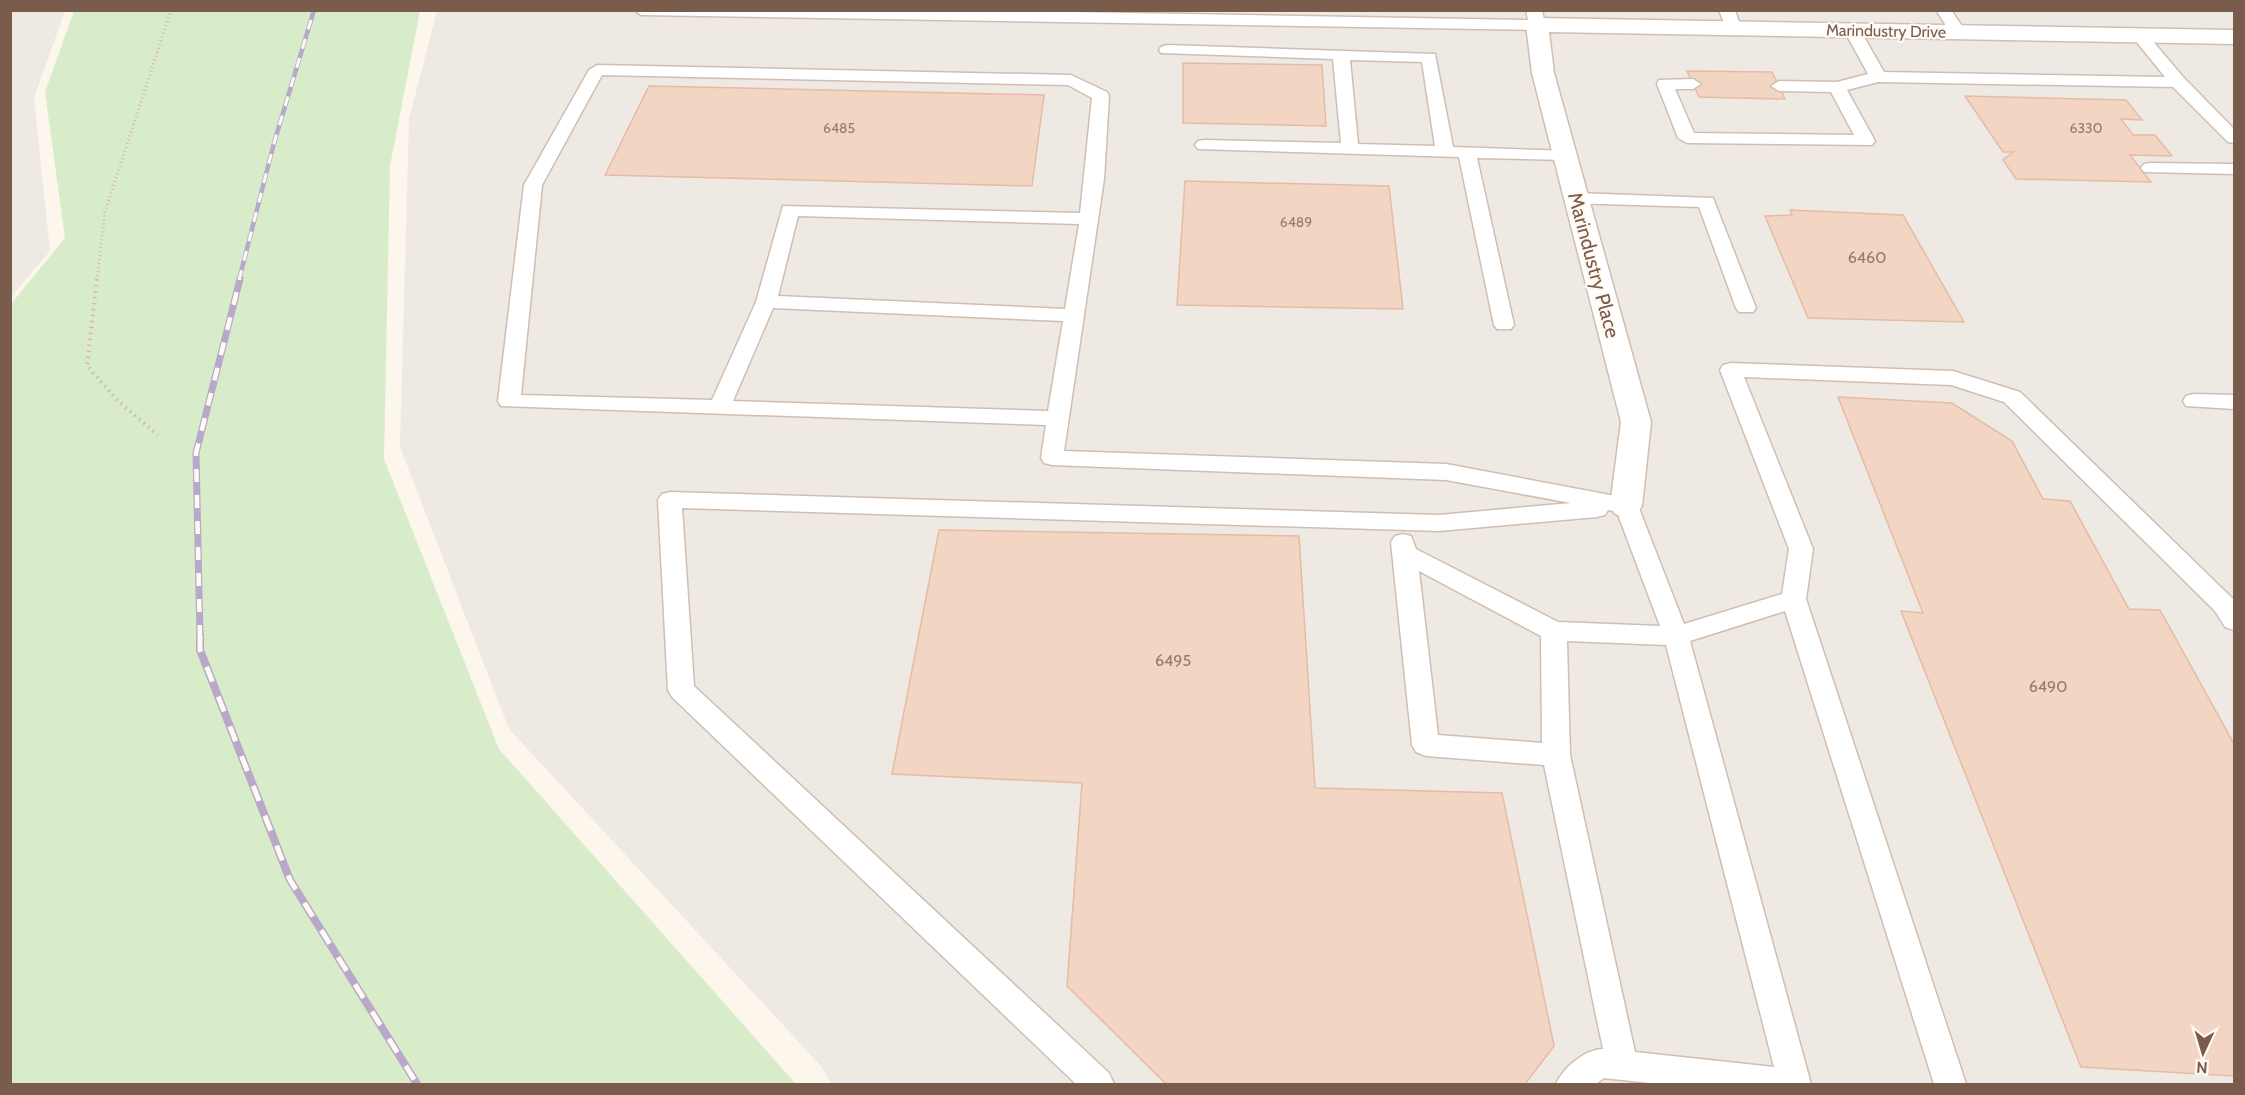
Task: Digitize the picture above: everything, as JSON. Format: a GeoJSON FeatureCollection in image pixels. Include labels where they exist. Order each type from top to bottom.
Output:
{"type":"FeatureCollection","features":[{"type":"Feature","properties":{"kind":"street","name":"Marindustry Drive"},"geometry":{"type":"LineString","coordinates":[[1535,18],[1730,19],[1852,30],[2139,35],[2232,26]]}},
{"type":"Feature","properties":{"kind":"street","name":"Marindustry Place"},"geometry":{"type":"LineString","coordinates":[[1535,18],[1543,73],[1636,422],[1626,506]]}},
{"type":"Feature","properties":{"kind":"lane"},"geometry":{"type":"LineString","coordinates":[[641,10],[1535,18]]}},
{"type":"Feature","properties":{"kind":"lane"},"geometry":{"type":"LineString","coordinates":[[1943,10],[1958,32]]}},
{"type":"Feature","properties":{"kind":"lane"},"geometry":{"type":"LineString","coordinates":[[1852,30],[1878,77]]}},
{"type":"Feature","properties":{"kind":"lane"},"geometry":{"type":"LineString","coordinates":[[2139,35],[2178,82],[2235,138]]}},
{"type":"Feature","properties":{"kind":"lane"},"geometry":{"type":"LineString","coordinates":[[1167,50],[1429,57],[1445,152]]}},
{"type":"Feature","properties":{"kind":"lane"},"geometry":{"type":"LineString","coordinates":[[1341,55],[1350,149]]}},
{"type":"Feature","properties":{"kind":"lane"},"geometry":{"type":"LineString","coordinates":[[1058,418],[509,401],[533,184],[597,70],[1071,80],[1101,96],[1095,179],[1052,458],[1446,472],[1626,506]]}},
{"type":"Feature","properties":{"kind":"lane"},"geometry":{"type":"LineString","coordinates":[[1779,86],[1837,87],[1878,77],[2178,82]]}},
{"type":"Feature","properties":{"kind":"lane"},"geometry":{"type":"LineString","coordinates":[[1693,84],[1665,84],[1687,138],[1866,141],[1837,87]]}},
{"type":"Feature","properties":{"kind":"lane"},"geometry":{"type":"LineString","coordinates":[[1204,145],[1565,155]]}},
{"type":"Feature","properties":{"kind":"lane"},"geometry":{"type":"LineString","coordinates":[[1467,153],[1504,325]]}},
{"type":"Feature","properties":{"kind":"lane"},"geometry":{"type":"LineString","coordinates":[[2150,168],[2235,169]]}},
{"type":"Feature","properties":{"kind":"lane"},"geometry":{"type":"LineString","coordinates":[[1577,199],[1706,202],[1746,308]]}},
{"type":"Feature","properties":{"kind":"lane"},"geometry":{"type":"LineString","coordinates":[[720,407],[766,302],[790,210],[1089,219]]}},
{"type":"Feature","properties":{"kind":"lane"},"geometry":{"type":"LineString","coordinates":[[766,302],[1074,315]]}},
{"type":"Feature","properties":{"kind":"lane"},"geometry":{"type":"LineString","coordinates":[[1950,1084],[1794,599],[1801,549],[1731,370],[1953,378],[2012,397],[2224,605],[2235,621]]}},
{"type":"Feature","properties":{"kind":"lane"},"geometry":{"type":"LineString","coordinates":[[2194,401],[2235,402]]}},
{"type":"Feature","properties":{"kind":"lane"},"geometry":{"type":"LineString","coordinates":[[1098,1084],[681,690],[670,500],[1439,523],[1626,506]]}},
{"type":"Feature","properties":{"kind":"lane"},"geometry":{"type":"LineString","coordinates":[[1572,1084],[1599,1063],[1793,1084],[1676,636],[1626,506]]}},
{"type":"Feature","properties":{"kind":"lane"},"geometry":{"type":"LineString","coordinates":[[1401,521],[1426,745],[1556,755]]}},
{"type":"Feature","properties":{"kind":"lane"},"geometry":{"type":"LineString","coordinates":[[1405,554],[1554,631],[1676,636],[1794,599]]}},
{"type":"Feature","properties":{"kind":"lane"},"geometry":{"type":"LineString","coordinates":[[1554,631],[1556,755],[1622,1065]]}},
{"type":"Feature","properties":{"kind":"path"},"geometry":{"type":"LineString","coordinates":[[158,435],[118,400],[87,366],[105,212],[171,10]]}},
{"type":"Feature","properties":{"kind":"shaded area"},"geometry":{"type":"Polygon","coordinates":[[[11,10],[65,11],[34,98],[50,251],[11,297],[11,10]]]}},
{"type":"Feature","properties":{"kind":"shaded area"},"geometry":{"type":"Polygon","coordinates":[[[437,11],[2234,11],[2234,1084],[832,1084],[820,1065],[509,729],[400,447],[409,119],[437,11]]]}},
{"type":"Feature","properties":{"kind":"green space"},"geometry":{"type":"Polygon","coordinates":[[[74,11],[420,11],[390,166],[384,459],[499,749],[796,1084],[11,1084],[11,304],[65,238],[45,92],[74,11]]]}},
{"type":"Feature","properties":{"kind":"building"},"geometry":{"type":"Polygon","coordinates":[[[1183,63],[1322,65],[1326,126],[1183,123],[1183,63]]]}},
{"type":"Feature","properties":{"kind":"building"},"geometry":{"type":"Polygon","coordinates":[[[1687,71],[1772,72],[1785,99],[1699,97],[1687,71]]]}},
{"type":"Feature","properties":{"kind":"building"},"geometry":{"type":"Polygon","coordinates":[[[649,86],[1044,95],[1032,186],[605,175],[649,86]]]}},
{"type":"Feature","properties":{"kind":"building"},"geometry":{"type":"Polygon","coordinates":[[[1965,96],[2126,100],[2142,120],[2121,119],[2133,135],[2155,135],[2172,156],[2130,155],[2151,182],[2016,179],[2003,160],[2013,152],[2003,152],[1965,96]]]}},
{"type":"Feature","properties":{"kind":"building"},"geometry":{"type":"Polygon","coordinates":[[[1185,181],[1389,186],[1403,309],[1177,305],[1185,181]]]}},
{"type":"Feature","properties":{"kind":"building"},"geometry":{"type":"Polygon","coordinates":[[[1790,210],[1903,215],[1964,322],[1808,318],[1765,216],[1792,215],[1790,210]]]}},
{"type":"Feature","properties":{"kind":"building"},"geometry":{"type":"Polygon","coordinates":[[[1838,397],[1952,403],[2012,441],[2043,499],[2070,501],[2129,609],[2160,610],[2234,744],[2234,1076],[2081,1067],[1901,611],[1923,613],[1838,397]]]}},
{"type":"Feature","properties":{"kind":"building"},"geometry":{"type":"Polygon","coordinates":[[[939,530],[1299,536],[1315,788],[1502,793],[1554,1046],[1525,1084],[1166,1084],[1067,986],[1082,783],[892,774],[939,530]]]}},
{"type":"Feature","properties":{"kind":"railway"},"geometry":{"type":"LineString","coordinates":[[239,280],[274,143],[314,10]]}},
{"type":"Feature","properties":{"kind":"railway"},"geometry":{"type":"LineString","coordinates":[[200,638],[196,453],[240,279]]}},
{"type":"Feature","properties":{"kind":"railway"},"geometry":{"type":"LineString","coordinates":[[200,638],[200,650],[290,880],[417,1084]]}}]}
